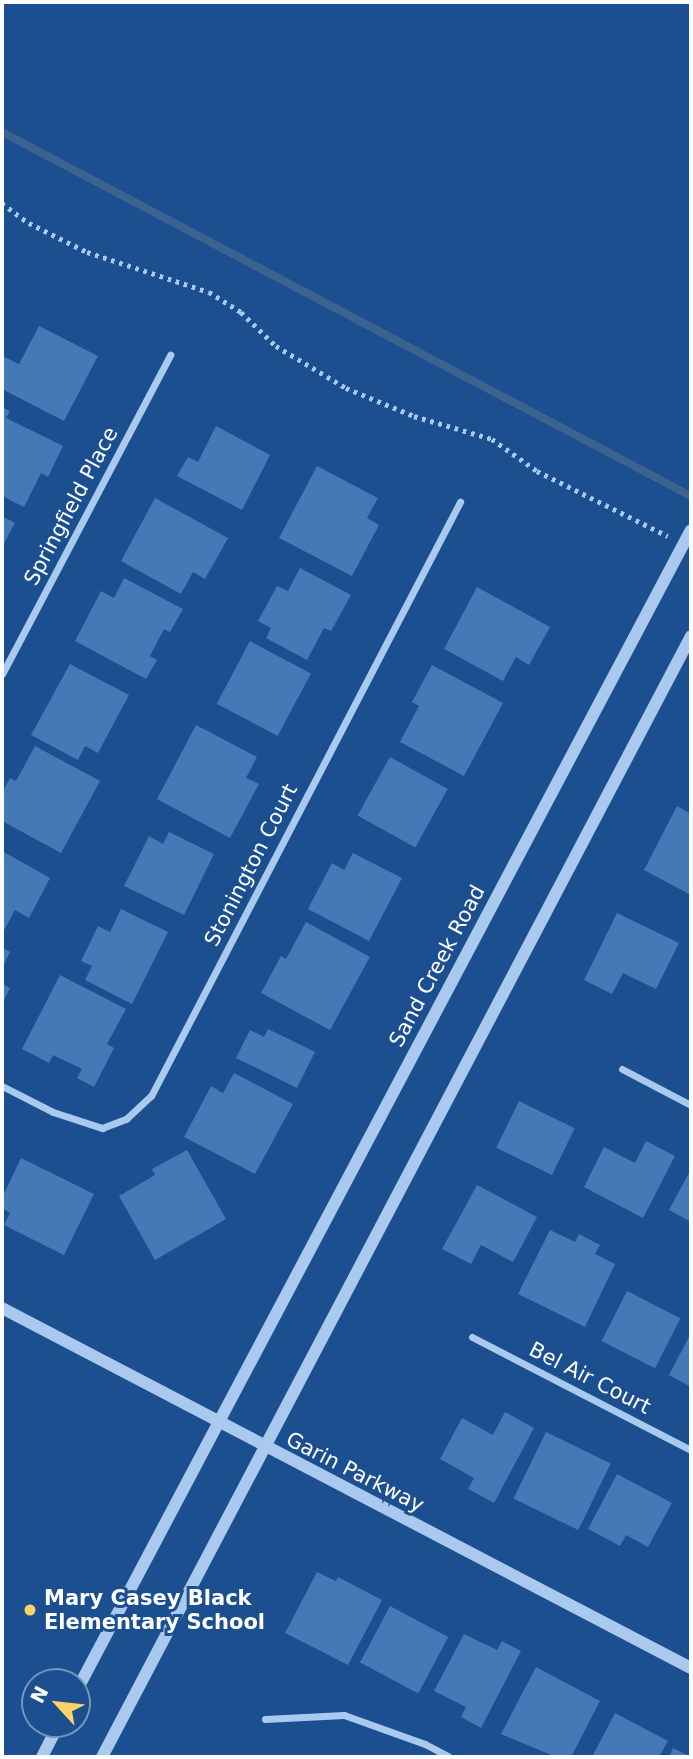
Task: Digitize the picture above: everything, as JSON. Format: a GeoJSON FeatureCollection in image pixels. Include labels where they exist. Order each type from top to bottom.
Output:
{"type":"FeatureCollection","features":[{"type":"Feature","properties":{"kind":"street","name":"Springfield Place"},"geometry":{"type":"LineString","coordinates":[[2,674],[170,355]]}},
{"type":"Feature","properties":{"kind":"street","name":"Stonington Court"},"geometry":{"type":"LineString","coordinates":[[2,1086],[53,1112],[102,1128],[126,1119],[151,1096],[460,502]]}},
{"type":"Feature","properties":{"kind":"street","name":"Sand Creek Road"},"geometry":{"type":"LineString","coordinates":[[88,1668],[690,529]]}},
{"type":"Feature","properties":{"kind":"street"},"geometry":{"type":"LineString","coordinates":[[102,1757],[691,636]]}},
{"type":"Feature","properties":{"kind":"street"},"geometry":{"type":"LineString","coordinates":[[622,1069],[691,1105]]}},
{"type":"Feature","properties":{"kind":"street","name":"Garin Parkway"},"geometry":{"type":"LineString","coordinates":[[2,1308],[691,1668]]}},
{"type":"Feature","properties":{"kind":"street","name":"Bel Air Court"},"geometry":{"type":"LineString","coordinates":[[472,1337],[691,1450]]}},
{"type":"Feature","properties":{"kind":"street"},"geometry":{"type":"LineString","coordinates":[[265,1719],[344,1715],[425,1744],[449,1757]]}},
{"type":"Feature","properties":{"kind":"street"},"geometry":{"type":"LineString","coordinates":[[42,1757],[52,1738]]}},
{"type":"Feature","properties":{"kind":"path"},"geometry":{"type":"LineString","coordinates":[[2,203],[29,223],[86,252],[209,292],[240,312],[276,346],[346,388],[414,416],[492,439],[537,471],[681,544]]}},
{"type":"Feature","properties":{"kind":"building"},"geometry":{"type":"Polygon","coordinates":[[[39,326],[98,356],[64,421],[2,389],[2,356],[19,364],[39,326]]]}},
{"type":"Feature","properties":{"kind":"building"},"geometry":{"type":"Polygon","coordinates":[[[2,407],[10,411],[6,418],[63,446],[48,477],[41,473],[24,507],[2,496],[2,407]]]}},
{"type":"Feature","properties":{"kind":"building"},"geometry":{"type":"Polygon","coordinates":[[[216,426],[270,455],[242,510],[177,476],[188,457],[198,462],[216,426]]]}},
{"type":"Feature","properties":{"kind":"building"},"geometry":{"type":"Polygon","coordinates":[[[317,466],[378,498],[367,518],[379,525],[352,576],[279,538],[317,466]]]}},
{"type":"Feature","properties":{"kind":"building"},"geometry":{"type":"Polygon","coordinates":[[[155,498],[228,538],[205,579],[193,572],[181,594],[121,561],[155,498]]]}},
{"type":"Feature","properties":{"kind":"building"},"geometry":{"type":"Polygon","coordinates":[[[2,516],[15,523],[2,547],[2,516]]]}},
{"type":"Feature","properties":{"kind":"building"},"geometry":{"type":"Polygon","coordinates":[[[300,568],[351,595],[331,631],[324,628],[307,660],[266,638],[271,628],[258,621],[277,586],[288,591],[300,568]]]}},
{"type":"Feature","properties":{"kind":"building"},"geometry":{"type":"Polygon","coordinates":[[[124,578],[183,609],[170,632],[164,629],[150,656],[157,660],[146,679],[75,641],[101,591],[114,598],[124,578]]]}},
{"type":"Feature","properties":{"kind":"building"},"geometry":{"type":"Polygon","coordinates":[[[477,587],[550,627],[529,665],[516,657],[503,681],[444,649],[477,587]]]}},
{"type":"Feature","properties":{"kind":"building"},"geometry":{"type":"Polygon","coordinates":[[[250,641],[311,673],[278,736],[217,704],[250,641]]]}},
{"type":"Feature","properties":{"kind":"building"},"geometry":{"type":"Polygon","coordinates":[[[70,664],[129,695],[98,753],[85,746],[78,760],[31,735],[70,664]]]}},
{"type":"Feature","properties":{"kind":"building"},"geometry":{"type":"Polygon","coordinates":[[[432,665],[503,703],[464,776],[400,742],[419,706],[412,702],[432,665]]]}},
{"type":"Feature","properties":{"kind":"building"},"geometry":{"type":"Polygon","coordinates":[[[196,725],[257,757],[246,778],[259,784],[230,838],[157,799],[196,725]]]}},
{"type":"Feature","properties":{"kind":"building"},"geometry":{"type":"Polygon","coordinates":[[[35,746],[100,781],[61,853],[2,821],[2,793],[10,778],[16,781],[35,746]]]}},
{"type":"Feature","properties":{"kind":"building"},"geometry":{"type":"Polygon","coordinates":[[[390,757],[448,789],[415,848],[358,816],[390,757]]]}},
{"type":"Feature","properties":{"kind":"building"},"geometry":{"type":"Polygon","coordinates":[[[677,806],[691,814],[691,895],[644,870],[677,806]]]}},
{"type":"Feature","properties":{"kind":"building"},"geometry":{"type":"Polygon","coordinates":[[[169,832],[214,854],[184,915],[124,886],[149,836],[163,844],[169,832]]]}},
{"type":"Feature","properties":{"kind":"building"},"geometry":{"type":"Polygon","coordinates":[[[2,851],[50,878],[29,918],[15,910],[2,934],[2,851]]]}},
{"type":"Feature","properties":{"kind":"building"},"geometry":{"type":"Polygon","coordinates":[[[353,853],[402,878],[369,941],[308,909],[332,863],[344,870],[353,853]]]}},
{"type":"Feature","properties":{"kind":"building"},"geometry":{"type":"Polygon","coordinates":[[[121,909],[168,932],[132,1004],[85,980],[92,966],[81,961],[98,926],[110,932],[121,909]]]}},
{"type":"Feature","properties":{"kind":"building"},"geometry":{"type":"Polygon","coordinates":[[[617,913],[679,943],[656,989],[623,973],[612,994],[584,980],[617,913]]]}},
{"type":"Feature","properties":{"kind":"building"},"geometry":{"type":"Polygon","coordinates":[[[306,922],[370,957],[330,1030],[261,993],[281,956],[286,959],[306,922]]]}},
{"type":"Feature","properties":{"kind":"building"},"geometry":{"type":"Polygon","coordinates":[[[2,947],[10,952],[2,968],[2,947]]]}},
{"type":"Feature","properties":{"kind":"building"},"geometry":{"type":"Polygon","coordinates":[[[60,975],[126,1009],[107,1044],[114,1048],[94,1087],[77,1078],[82,1069],[53,1055],[49,1063],[22,1049],[60,975]]]}},
{"type":"Feature","properties":{"kind":"building"},"geometry":{"type":"Polygon","coordinates":[[[2,984],[10,988],[2,1004],[2,984]]]}},
{"type":"Feature","properties":{"kind":"building"},"geometry":{"type":"Polygon","coordinates":[[[268,1029],[315,1052],[297,1088],[236,1058],[250,1030],[264,1037],[268,1029]]]}},
{"type":"Feature","properties":{"kind":"building"},"geometry":{"type":"Polygon","coordinates":[[[234,1073],[293,1104],[255,1174],[184,1137],[211,1086],[223,1093],[234,1073]]]}},
{"type":"Feature","properties":{"kind":"building"},"geometry":{"type":"Polygon","coordinates":[[[519,1101],[575,1128],[552,1175],[496,1148],[519,1101]]]}},
{"type":"Feature","properties":{"kind":"building"},"geometry":{"type":"Polygon","coordinates":[[[646,1141],[675,1156],[643,1218],[584,1187],[604,1147],[635,1163],[646,1141]]]}},
{"type":"Feature","properties":{"kind":"building"},"geometry":{"type":"Polygon","coordinates":[[[187,1150],[226,1219],[155,1260],[119,1196],[155,1175],[152,1169],[187,1150]]]}},
{"type":"Feature","properties":{"kind":"building"},"geometry":{"type":"Polygon","coordinates":[[[21,1158],[94,1194],[64,1255],[4,1225],[10,1213],[2,1208],[2,1198],[21,1158]]]}},
{"type":"Feature","properties":{"kind":"building"},"geometry":{"type":"Polygon","coordinates":[[[691,1169],[691,1222],[669,1210],[691,1169]]]}},
{"type":"Feature","properties":{"kind":"building"},"geometry":{"type":"Polygon","coordinates":[[[477,1185],[537,1217],[513,1262],[481,1245],[471,1264],[442,1249],[477,1185]]]}},
{"type":"Feature","properties":{"kind":"building"},"geometry":{"type":"Polygon","coordinates":[[[550,1230],[575,1242],[579,1234],[600,1245],[595,1254],[615,1264],[585,1327],[518,1294],[550,1230]]]}},
{"type":"Feature","properties":{"kind":"building"},"geometry":{"type":"Polygon","coordinates":[[[627,1291],[680,1318],[655,1368],[602,1341],[627,1291]]]}},
{"type":"Feature","properties":{"kind":"building"},"geometry":{"type":"Polygon","coordinates":[[[691,1333],[691,1387],[669,1375],[691,1333]]]}},
{"type":"Feature","properties":{"kind":"building"},"geometry":{"type":"Polygon","coordinates":[[[505,1412],[534,1428],[494,1503],[468,1489],[474,1478],[440,1459],[462,1418],[493,1435],[505,1412]]]}},
{"type":"Feature","properties":{"kind":"building"},"geometry":{"type":"Polygon","coordinates":[[[546,1432],[611,1464],[578,1530],[514,1499],[546,1432]]]}},
{"type":"Feature","properties":{"kind":"building"},"geometry":{"type":"Polygon","coordinates":[[[617,1474],[672,1503],[648,1547],[626,1535],[620,1546],[588,1529],[617,1474]]]}},
{"type":"Feature","properties":{"kind":"building"},"geometry":{"type":"Polygon","coordinates":[[[317,1572],[336,1581],[338,1577],[382,1600],[348,1665],[285,1633],[317,1572]]]}},
{"type":"Feature","properties":{"kind":"building"},"geometry":{"type":"Polygon","coordinates":[[[390,1606],[448,1637],[418,1693],[360,1663],[390,1606]]]}},
{"type":"Feature","properties":{"kind":"building"},"geometry":{"type":"Polygon","coordinates":[[[464,1634],[497,1650],[502,1641],[521,1651],[481,1728],[461,1717],[466,1707],[434,1691],[464,1634]]]}},
{"type":"Feature","properties":{"kind":"building"},"geometry":{"type":"Polygon","coordinates":[[[536,1667],[600,1701],[571,1757],[556,1757],[501,1734],[536,1667]]]}},
{"type":"Feature","properties":{"kind":"building"},"geometry":{"type":"Polygon","coordinates":[[[615,1713],[668,1741],[659,1757],[592,1757],[615,1713]]]}},
{"type":"Feature","properties":{"kind":"building"},"geometry":{"type":"Polygon","coordinates":[[[673,1748],[691,1757],[669,1757],[673,1748]]]}},
{"type":"Feature","properties":{"kind":"waterway"},"geometry":{"type":"LineString","coordinates":[[2,132],[691,496]]}},
{"type":"Feature","properties":{"kind":"place","name":"Mary Casey Black Elementary School"},"geometry":{"type":"Point","coordinates":[30,1610]}}]}
